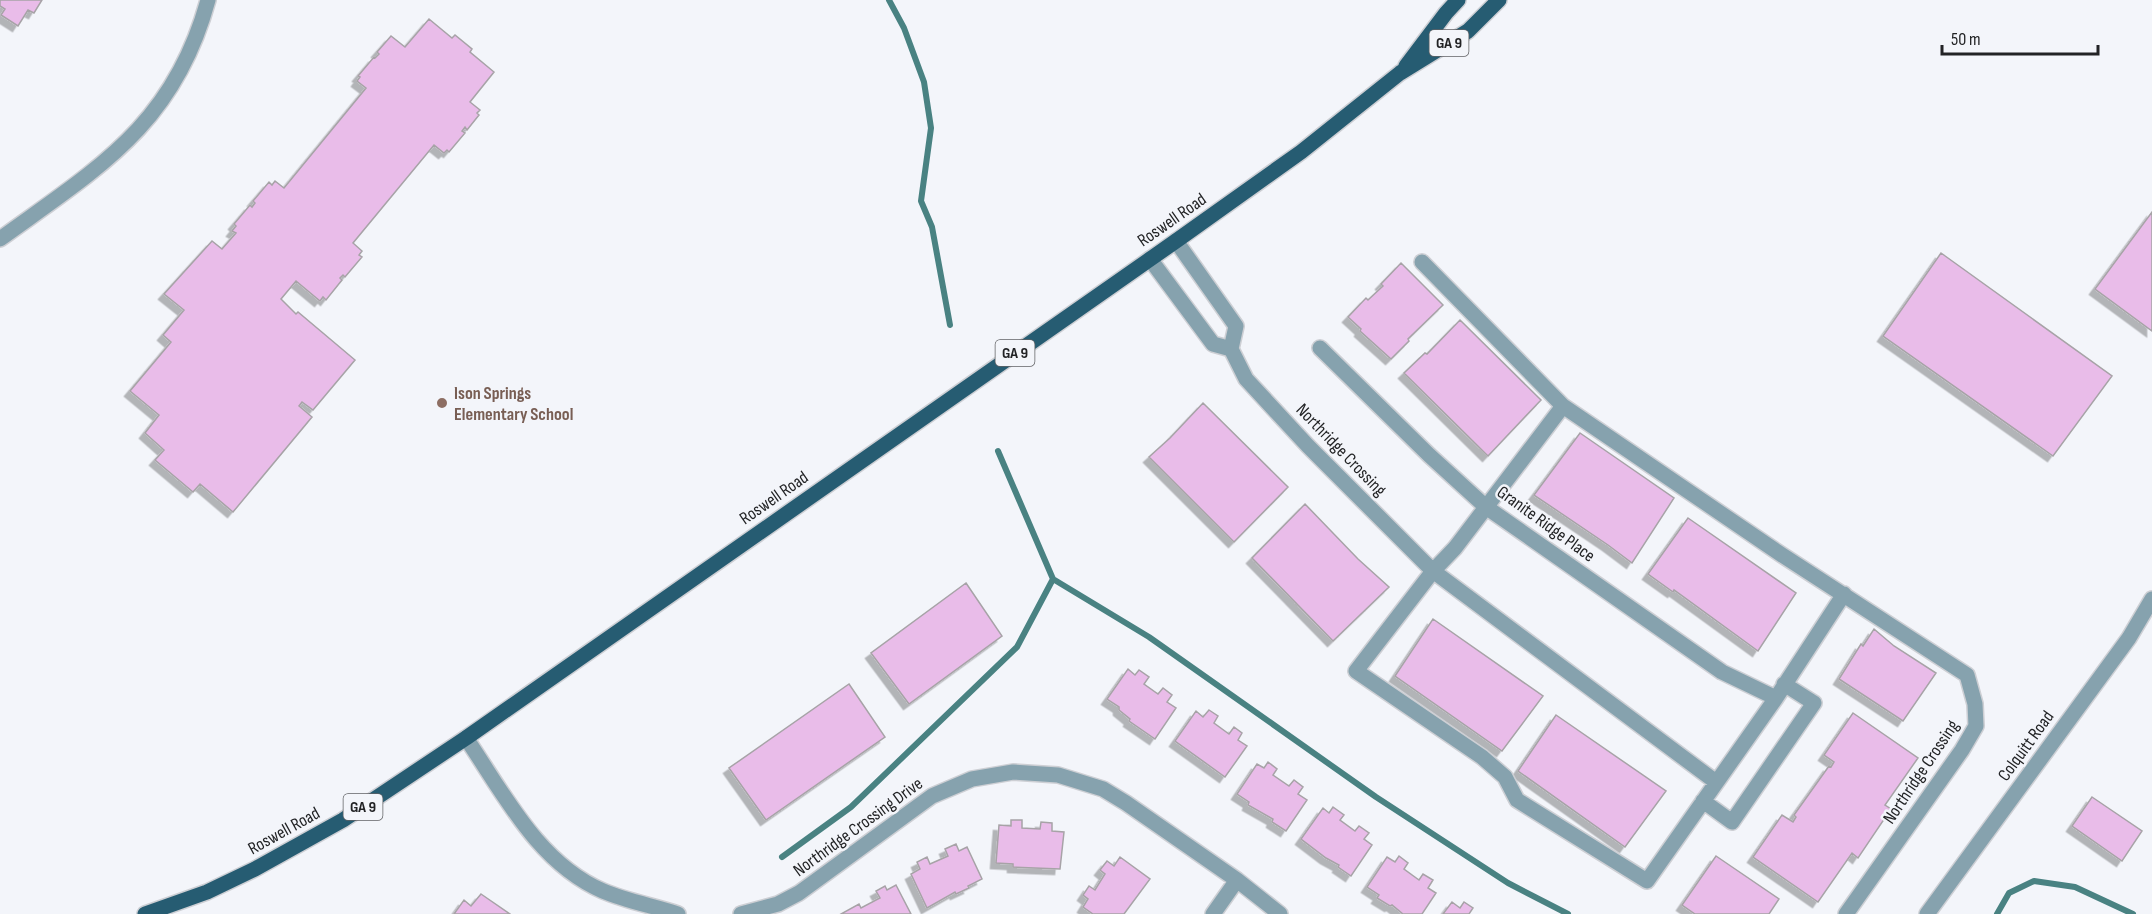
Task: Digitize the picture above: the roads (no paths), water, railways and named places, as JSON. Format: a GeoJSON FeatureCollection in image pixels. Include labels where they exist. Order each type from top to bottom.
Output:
{"type":"FeatureCollection","features":[{"type":"Feature","properties":{"kind":"main road","name":"Roswell Road"},"geometry":{"type":"LineString","coordinates":[[1400,73],[1458,0]]}},
{"type":"Feature","properties":{"kind":"main road","name":"Roswell Road"},"geometry":{"type":"LineString","coordinates":[[145,914],[207,892],[265,864],[344,820],[466,738],[1301,152],[1400,73],[1468,32],[1499,0]]}},
{"type":"Feature","properties":{"kind":"street"},"geometry":{"type":"LineString","coordinates":[[0,239],[101,165],[140,130],[165,97],[184,66],[201,27],[208,0]]}},
{"type":"Feature","properties":{"kind":"street","name":"Northridge Crossing"},"geometry":{"type":"LineString","coordinates":[[1176,241],[1236,326],[1231,349],[1246,379],[1308,446],[1434,572],[1716,782]]}},
{"type":"Feature","properties":{"kind":"street"},"geometry":{"type":"LineString","coordinates":[[1150,259],[1213,344],[1231,349]]}},
{"type":"Feature","properties":{"kind":"street","name":"Northridge Crossing"},"geometry":{"type":"LineString","coordinates":[[1422,262],[1563,406],[1782,555],[1966,675],[1975,704],[1976,726],[1962,750],[1846,914]]}},
{"type":"Feature","properties":{"kind":"street","name":"Granite Ridge Place"},"geometry":{"type":"LineString","coordinates":[[1320,348],[1486,507],[1722,672],[1776,698]]}},
{"type":"Feature","properties":{"kind":"street"},"geometry":{"type":"LineString","coordinates":[[1563,406],[1455,548],[1356,671],[1482,757],[1505,777],[1517,800],[1647,882],[1776,698],[1844,594]]}},
{"type":"Feature","properties":{"kind":"street","name":"Colquitt Road"},"geometry":{"type":"LineString","coordinates":[[1927,914],[2129,638],[2152,599]]}},
{"type":"Feature","properties":{"kind":"street"},"geometry":{"type":"LineString","coordinates":[[1703,801],[1732,822],[1815,703],[1784,684]]}},
{"type":"Feature","properties":{"kind":"street"},"geometry":{"type":"LineString","coordinates":[[466,738],[535,840],[561,867],[603,891],[678,914]]}},
{"type":"Feature","properties":{"kind":"street","name":"Northridge Crossing Drive"},"geometry":{"type":"LineString","coordinates":[[741,914],[778,904],[799,893],[932,796],[972,779],[1013,772],[1058,775],[1103,789],[1237,880],[1280,914]]}},
{"type":"Feature","properties":{"kind":"street"},"geometry":{"type":"LineString","coordinates":[[1213,914],[1237,880]]}},
{"type":"Feature","properties":{"kind":"waterway"},"geometry":{"type":"LineString","coordinates":[[889,0],[904,28],[924,82],[931,128],[921,201],[932,227],[950,325]]}},
{"type":"Feature","properties":{"kind":"waterway"},"geometry":{"type":"LineString","coordinates":[[998,451],[1053,579],[1149,637],[1376,797],[1508,883],[1568,914]]}},
{"type":"Feature","properties":{"kind":"waterway"},"geometry":{"type":"LineString","coordinates":[[782,857],[851,807],[1017,647],[1053,579]]}},
{"type":"Feature","properties":{"kind":"waterway"},"geometry":{"type":"LineString","coordinates":[[1997,914],[2009,893],[2034,881],[2075,887],[2133,914]]}},
{"type":"Feature","properties":{"kind":"place","name":"Ison Springs Elementary School"},"geometry":{"type":"Point","coordinates":[442,403]}}]}
